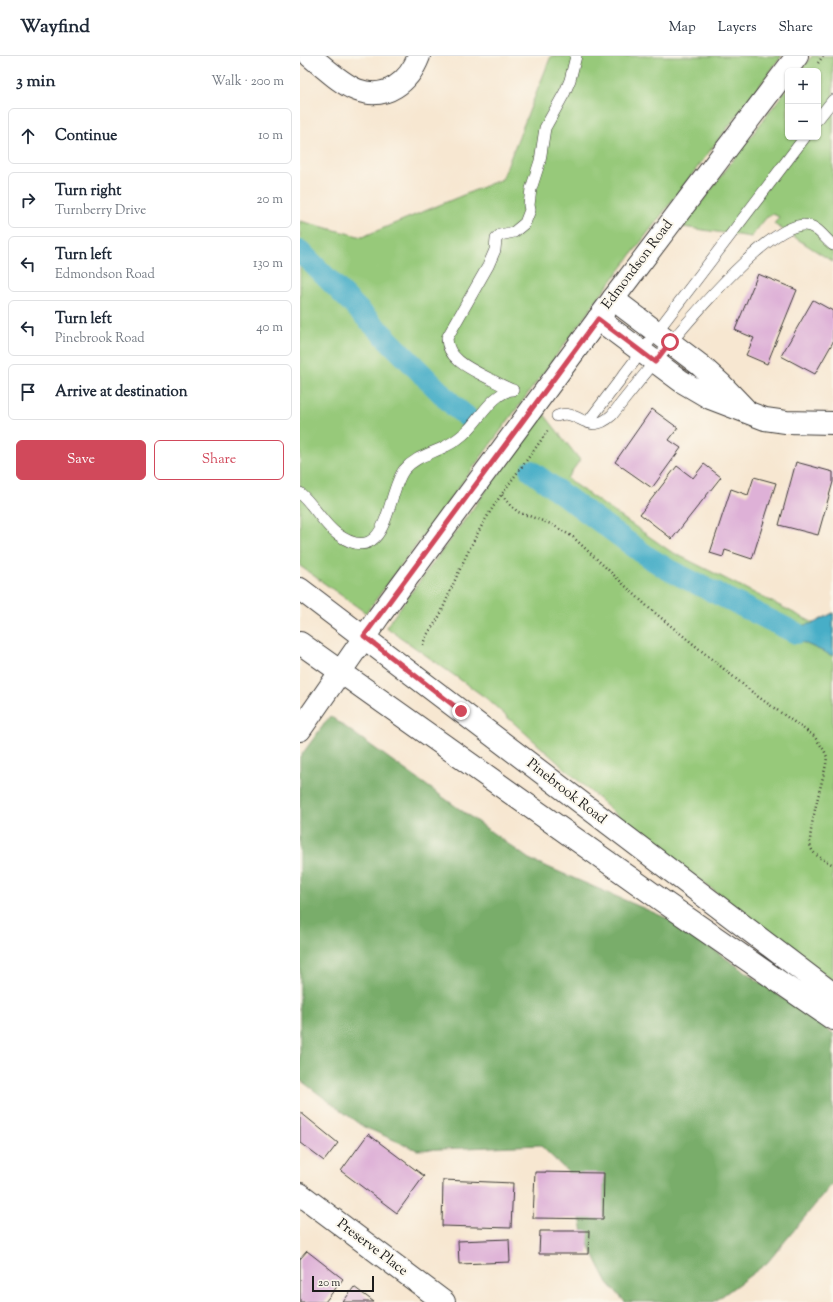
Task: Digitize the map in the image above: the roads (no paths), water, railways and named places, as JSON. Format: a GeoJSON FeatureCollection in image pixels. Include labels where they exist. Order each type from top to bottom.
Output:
{"type":"FeatureCollection","features":[{"type":"Feature","properties":{"kind":"street"},"geometry":{"type":"LineString","coordinates":[[310,56],[352,88],[369,93],[377,93],[392,89],[406,80],[414,68],[419,56]]}},
{"type":"Feature","properties":{"kind":"street","name":"Edmondson Road"},"geometry":{"type":"LineString","coordinates":[[300,730],[364,636],[598,319],[797,56]]}},
{"type":"Feature","properties":{"kind":"street"},"geometry":{"type":"LineString","coordinates":[[613,299],[711,374],[749,413]]}},
{"type":"Feature","properties":{"kind":"street"},"geometry":{"type":"LineString","coordinates":[[598,319],[648,357],[695,390],[710,398],[749,413],[776,421],[833,423]]}},
{"type":"Feature","properties":{"kind":"street","name":"Pinebrook Road"},"geometry":{"type":"LineString","coordinates":[[300,589],[364,636],[621,834],[833,994]]}},
{"type":"Feature","properties":{"kind":"street"},"geometry":{"type":"LineString","coordinates":[[300,643],[664,902],[833,1019]]}},
{"type":"Feature","properties":{"kind":"street","name":"Preserve Place"},"geometry":{"type":"LineString","coordinates":[[300,1194],[444,1302]]}},
{"type":"Feature","properties":{"kind":"lane"},"geometry":{"type":"LineString","coordinates":[[300,493],[309,500],[331,529],[338,535],[350,541],[366,543],[373,539],[384,525],[398,480],[406,468],[418,458],[446,447],[456,440],[464,434],[495,399],[506,391],[513,390],[467,367],[459,361],[447,346],[447,338],[488,266],[495,250],[496,239],[500,235],[514,232],[525,223],[530,210],[529,205],[531,189],[540,161],[545,128],[565,92],[570,80],[576,56]]}},
{"type":"Feature","properties":{"kind":"lane"},"geometry":{"type":"LineString","coordinates":[[821,115],[833,100]]}},
{"type":"Feature","properties":{"kind":"lane"},"geometry":{"type":"LineString","coordinates":[[557,416],[562,414],[568,415],[595,424],[600,424],[606,420],[648,357],[803,140]]}},
{"type":"Feature","properties":{"kind":"lane"},"geometry":{"type":"LineString","coordinates":[[588,422],[648,357],[663,337],[709,298],[754,253],[793,227],[804,225],[811,226],[818,230],[833,245]]}},
{"type":"Feature","properties":{"kind":"water"},"geometry":{"type":"Polygon","coordinates":[[[833,613],[833,656],[793,638],[800,626],[814,623],[833,613]]]}},
{"type":"Feature","properties":{"kind":"waterway"},"geometry":{"type":"LineString","coordinates":[[300,251],[456,408],[466,416]]}},
{"type":"Feature","properties":{"kind":"waterway"},"geometry":{"type":"LineString","coordinates":[[531,471],[648,557],[669,570],[796,633]]}}]}
